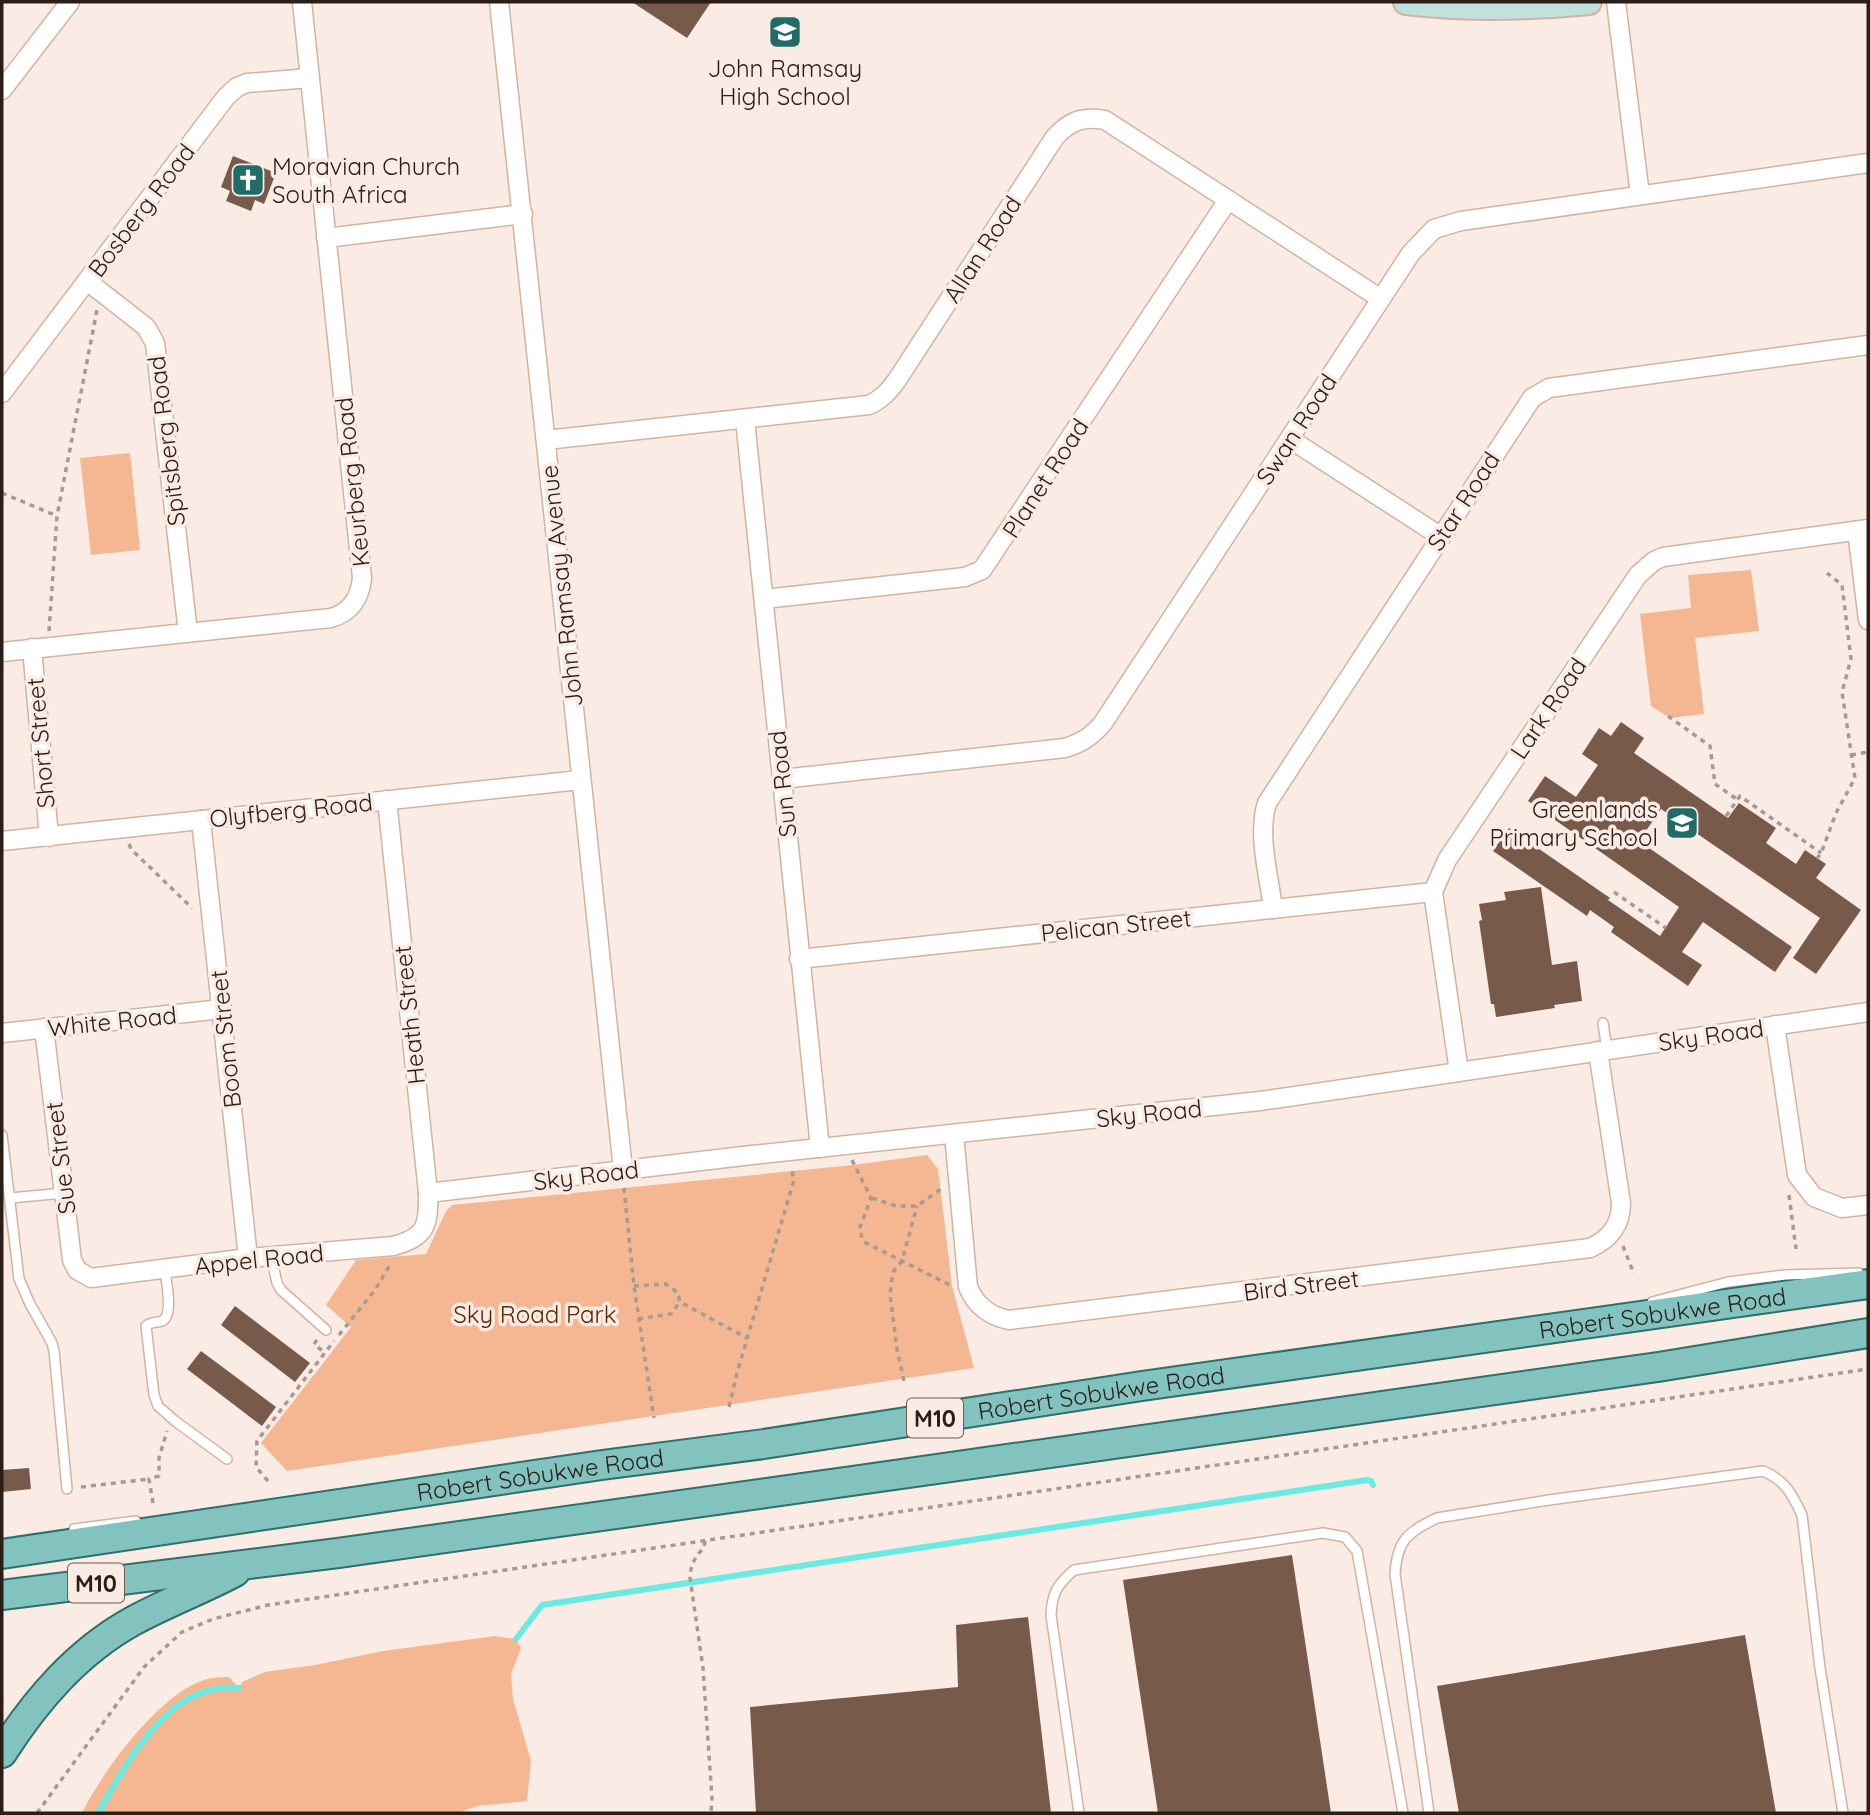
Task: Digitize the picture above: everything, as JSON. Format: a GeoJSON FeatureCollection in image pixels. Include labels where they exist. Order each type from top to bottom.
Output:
{"type":"FeatureCollection","features":[{"type":"Feature","properties":{"kind":"main road","name":"Robert Sobukwe Road"},"geometry":{"type":"LineString","coordinates":[[2,1553],[777,1442],[1142,1386],[1868,1284]]}},
{"type":"Feature","properties":{"kind":"main road","name":"Robert Sobukwe Road"},"geometry":{"type":"LineString","coordinates":[[2,1595],[249,1564],[1658,1367],[1868,1333]]}},
{"type":"Feature","properties":{"kind":"main road"},"geometry":{"type":"LineString","coordinates":[[2,1752],[21,1722],[44,1694],[95,1646],[135,1620],[249,1564]]}},
{"type":"Feature","properties":{"kind":"street"},"geometry":{"type":"LineString","coordinates":[[2,90],[70,2]]}},
{"type":"Feature","properties":{"kind":"street","name":"Keurberg Road"},"geometry":{"type":"LineString","coordinates":[[2,652],[331,618],[348,610],[359,595],[362,578],[302,2]]}},
{"type":"Feature","properties":{"kind":"street","name":"John Ramsay Avenue"},"geometry":{"type":"LineString","coordinates":[[499,2],[623,1176]]}},
{"type":"Feature","properties":{"kind":"street"},"geometry":{"type":"LineString","coordinates":[[1406,2],[1489,6],[1589,2]]}},
{"type":"Feature","properties":{"kind":"street"},"geometry":{"type":"LineString","coordinates":[[1616,2],[1640,195]]}},
{"type":"Feature","properties":{"kind":"street","name":"Bosberg Road"},"geometry":{"type":"LineString","coordinates":[[2,393],[226,97],[237,87],[247,83],[310,78]]}},
{"type":"Feature","properties":{"kind":"street","name":"Allan Road"},"geometry":{"type":"LineString","coordinates":[[546,440],[869,405],[882,398],[897,380],[1055,137],[1073,121],[1084,117],[1105,120],[1381,299]]}},
{"type":"Feature","properties":{"kind":"street","name":"Swan Road"},"geometry":{"type":"LineString","coordinates":[[782,779],[1065,748],[1084,741],[1102,723],[1419,243],[1443,225],[1868,163]]}},
{"type":"Feature","properties":{"kind":"street","name":"Planet Road"},"geometry":{"type":"LineString","coordinates":[[764,599],[965,577],[982,570],[998,550],[1228,200]]}},
{"type":"Feature","properties":{"kind":"street"},"geometry":{"type":"LineString","coordinates":[[326,238],[523,214]]}},
{"type":"Feature","properties":{"kind":"street","name":"Spitsberg Road"},"geometry":{"type":"LineString","coordinates":[[87,281],[146,327],[155,343],[188,633]]}},
{"type":"Feature","properties":{"kind":"street","name":"Star Road"},"geometry":{"type":"LineString","coordinates":[[1273,909],[1263,830],[1267,803],[1525,405],[1549,388],[1868,345]]}},
{"type":"Feature","properties":{"kind":"street","name":"Sun Road"},"geometry":{"type":"LineString","coordinates":[[745,420],[820,1148]]}},
{"type":"Feature","properties":{"kind":"street"},"geometry":{"type":"LineString","coordinates":[[1290,439],[1440,536]]}},
{"type":"Feature","properties":{"kind":"street"},"geometry":{"type":"LineString","coordinates":[[1863,530],[1868,620]]}},
{"type":"Feature","properties":{"kind":"street","name":"Lark Road"},"geometry":{"type":"LineString","coordinates":[[1433,892],[1447,860],[1629,587],[1645,568],[1663,557],[1863,530]]}},
{"type":"Feature","properties":{"kind":"street","name":"Short Street"},"geometry":{"type":"LineString","coordinates":[[40,648],[49,837]]}},
{"type":"Feature","properties":{"kind":"street","name":"Olyfberg Road"},"geometry":{"type":"LineString","coordinates":[[2,841],[580,780]]}},
{"type":"Feature","properties":{"kind":"street","name":"Heath Street"},"geometry":{"type":"LineString","coordinates":[[387,800],[428,1194],[428,1211],[422,1230]]}},
{"type":"Feature","properties":{"kind":"street","name":"Boom Street"},"geometry":{"type":"LineString","coordinates":[[201,820],[248,1258]]}},
{"type":"Feature","properties":{"kind":"street"},"geometry":{"type":"LineString","coordinates":[[1433,892],[1459,1072]]}},
{"type":"Feature","properties":{"kind":"street","name":"Pelican Street"},"geometry":{"type":"LineString","coordinates":[[799,959],[1433,892]]}},
{"type":"Feature","properties":{"kind":"street","name":"White Road"},"geometry":{"type":"LineString","coordinates":[[2,1033],[222,1009]]}},
{"type":"Feature","properties":{"kind":"street","name":"Sky Road"},"geometry":{"type":"LineString","coordinates":[[428,1194],[623,1176],[820,1148],[1259,1101],[1868,1012]]}},
{"type":"Feature","properties":{"kind":"street"},"geometry":{"type":"LineString","coordinates":[[1774,1025],[1797,1174],[1814,1197],[1842,1208],[1868,1205]]}},
{"type":"Feature","properties":{"kind":"street","name":"Sue Street"},"geometry":{"type":"LineString","coordinates":[[44,1028],[72,1260],[77,1270],[90,1278]]}},
{"type":"Feature","properties":{"kind":"street"},"geometry":{"type":"LineString","coordinates":[[1603,1050],[1621,1203],[1621,1212],[1615,1228]]}},
{"type":"Feature","properties":{"kind":"street"},"geometry":{"type":"LineString","coordinates":[[954,1134],[968,1287]]}},
{"type":"Feature","properties":{"kind":"street","name":"Bird Street"},"geometry":{"type":"LineString","coordinates":[[968,1287],[983,1309],[1009,1321],[1590,1248],[1600,1243],[1615,1228]]}},
{"type":"Feature","properties":{"kind":"street","name":"Appel Road"},"geometry":{"type":"LineString","coordinates":[[90,1278],[248,1258],[393,1246],[415,1239],[422,1230]]}},
{"type":"Feature","properties":{"kind":"lane"},"geometry":{"type":"LineString","coordinates":[[1603,1023],[1603,1050]]}},
{"type":"Feature","properties":{"kind":"lane"},"geometry":{"type":"LineString","coordinates":[[2,1135],[19,1279],[54,1351],[67,1489]]}},
{"type":"Feature","properties":{"kind":"lane"},"geometry":{"type":"LineString","coordinates":[[10,1198],[64,1193]]}},
{"type":"Feature","properties":{"kind":"lane"},"geometry":{"type":"LineString","coordinates":[[271,1256],[281,1290],[326,1329]]}},
{"type":"Feature","properties":{"kind":"lane"},"geometry":{"type":"LineString","coordinates":[[165,1270],[168,1316],[163,1321],[150,1322],[146,1326],[156,1401],[175,1421],[227,1459]]}},
{"type":"Feature","properties":{"kind":"lane"},"geometry":{"type":"LineString","coordinates":[[1647,1303],[1706,1287],[1751,1279],[1852,1272],[1868,1274]]}},
{"type":"Feature","properties":{"kind":"lane"},"geometry":{"type":"LineString","coordinates":[[1581,1325],[1634,1307]]}},
{"type":"Feature","properties":{"kind":"lane"},"geometry":{"type":"LineString","coordinates":[[1429,1813],[1395,1574],[1396,1559],[1403,1541],[1420,1526],[1437,1518],[1763,1471],[1774,1476],[1792,1493],[1802,1515],[1820,1668],[1843,1813]]}},
{"type":"Feature","properties":{"kind":"lane"},"geometry":{"type":"LineString","coordinates":[[62,1533],[127,1521],[205,1525]]}},
{"type":"Feature","properties":{"kind":"lane"},"geometry":{"type":"LineString","coordinates":[[1079,1813],[1051,1615],[1052,1598],[1066,1577],[1074,1570],[1323,1533],[1345,1537],[1357,1551],[1402,1813]]}},
{"type":"Feature","properties":{"kind":"lane"},"geometry":{"type":"LineString","coordinates":[[2,1553],[50,1536]]}},
{"type":"Feature","properties":{"kind":"path"},"geometry":{"type":"LineString","coordinates":[[40,648],[57,516],[96,312],[108,297]]}},
{"type":"Feature","properties":{"kind":"path"},"geometry":{"type":"LineString","coordinates":[[2,493],[57,516]]}},
{"type":"Feature","properties":{"kind":"path"},"geometry":{"type":"LineString","coordinates":[[1817,859],[1836,813],[1855,778],[1842,692],[1851,659],[1842,585],[1827,573]]}},
{"type":"Feature","properties":{"kind":"path"},"geometry":{"type":"LineString","coordinates":[[1668,716],[1710,746],[1714,784],[1738,800]]}},
{"type":"Feature","properties":{"kind":"path"},"geometry":{"type":"LineString","coordinates":[[1852,755],[1868,752]]}},
{"type":"Feature","properties":{"kind":"path"},"geometry":{"type":"LineString","coordinates":[[1726,816],[1740,796],[1821,853]]}},
{"type":"Feature","properties":{"kind":"path"},"geometry":{"type":"LineString","coordinates":[[122,828],[131,849],[194,910],[212,918]]}},
{"type":"Feature","properties":{"kind":"path"},"geometry":{"type":"LineString","coordinates":[[1614,892],[1665,928]]}},
{"type":"Feature","properties":{"kind":"path"},"geometry":{"type":"LineString","coordinates":[[847,1145],[853,1165],[871,1198],[895,1206],[917,1206],[944,1187],[960,1184]]}},
{"type":"Feature","properties":{"kind":"path"},"geometry":{"type":"LineString","coordinates":[[729,1407],[794,1180],[787,1152]]}},
{"type":"Feature","properties":{"kind":"path"},"geometry":{"type":"LineString","coordinates":[[1796,1249],[1787,1176],[1797,1174]]}},
{"type":"Feature","properties":{"kind":"path"},"geometry":{"type":"LineString","coordinates":[[623,1176],[638,1319],[654,1418]]}},
{"type":"Feature","properties":{"kind":"path"},"geometry":{"type":"LineString","coordinates":[[871,1198],[859,1230],[864,1242],[956,1288],[968,1287]]}},
{"type":"Feature","properties":{"kind":"path"},"geometry":{"type":"LineString","coordinates":[[904,1381],[890,1294],[893,1272],[902,1261],[917,1206]]}},
{"type":"Feature","properties":{"kind":"path"},"geometry":{"type":"LineString","coordinates":[[1615,1228],[1634,1274]]}},
{"type":"Feature","properties":{"kind":"path"},"geometry":{"type":"LineString","coordinates":[[268,1481],[256,1467],[257,1441],[375,1290],[391,1262],[393,1246]]}},
{"type":"Feature","properties":{"kind":"path"},"geometry":{"type":"LineString","coordinates":[[634,1286],[666,1284],[678,1293],[680,1302],[747,1338]]}},
{"type":"Feature","properties":{"kind":"path"},"geometry":{"type":"LineString","coordinates":[[638,1319],[671,1314],[680,1302]]}},
{"type":"Feature","properties":{"kind":"path"},"geometry":{"type":"LineString","coordinates":[[37,1813],[144,1667],[182,1632],[213,1619],[268,1605],[1868,1369]]}},
{"type":"Feature","properties":{"kind":"path"},"geometry":{"type":"LineString","coordinates":[[95,1485],[159,1476],[159,1458],[165,1432],[175,1421]]}},
{"type":"Feature","properties":{"kind":"path"},"geometry":{"type":"LineString","coordinates":[[149,1479],[153,1503]]}},
{"type":"Feature","properties":{"kind":"path"},"geometry":{"type":"LineString","coordinates":[[705,1541],[704,1548],[697,1554],[690,1570],[690,1578],[703,1668],[711,1813]]}},
{"type":"Feature","properties":{"kind":"green space"},"geometry":{"type":"Polygon","coordinates":[[[130,453],[140,550],[91,555],[80,458],[130,453]]]}},
{"type":"Feature","properties":{"kind":"green space"},"geometry":{"type":"Polygon","coordinates":[[[1751,570],[1759,631],[1695,638],[1704,714],[1670,718],[1651,706],[1640,614],[1691,608],[1688,575],[1751,570]]]}},
{"type":"Feature","properties":{"kind":"green space","name":"Sky Road Park"},"geometry":{"type":"Polygon","coordinates":[[[927,1155],[938,1169],[952,1286],[974,1368],[287,1471],[261,1443],[351,1327],[326,1305],[356,1260],[426,1254],[446,1211],[452,1205],[853,1165],[927,1155]]]}},
{"type":"Feature","properties":{"kind":"green space"},"geometry":{"type":"Polygon","coordinates":[[[495,1636],[516,1639],[521,1648],[511,1674],[513,1699],[531,1761],[527,1801],[477,1806],[458,1813],[82,1813],[104,1776],[136,1733],[155,1713],[193,1684],[212,1678],[229,1677],[239,1688],[242,1682],[265,1672],[383,1651],[495,1636]]]}},
{"type":"Feature","properties":{"kind":"building"},"geometry":{"type":"Polygon","coordinates":[[[632,2],[711,2],[687,38],[632,2]]]}},
{"type":"Feature","properties":{"kind":"building","name":"Moravian Church South Africa"},"geometry":{"type":"Polygon","coordinates":[[[233,156],[276,173],[264,204],[255,200],[251,211],[226,201],[230,191],[221,187],[233,156]]]}},
{"type":"Feature","properties":{"kind":"building"},"geometry":{"type":"Polygon","coordinates":[[[1621,722],[1644,738],[1634,753],[1728,818],[1739,803],[1776,828],[1766,843],[1796,864],[1805,850],[1826,864],[1816,878],[1861,910],[1816,974],[1793,958],[1820,918],[1661,809],[1639,841],[1792,947],[1775,972],[1703,922],[1682,952],[1702,965],[1688,986],[1611,932],[1614,927],[1590,910],[1587,916],[1493,851],[1509,828],[1660,936],[1679,907],[1528,801],[1545,776],[1576,797],[1598,765],[1582,754],[1599,728],[1611,736],[1621,722]]]}},
{"type":"Feature","properties":{"kind":"building"},"geometry":{"type":"Polygon","coordinates":[[[1541,887],[1552,965],[1577,961],[1582,1001],[1496,1017],[1494,1004],[1491,1004],[1479,904],[1506,900],[1504,892],[1541,887]]]}},
{"type":"Feature","properties":{"kind":"building"},"geometry":{"type":"Polygon","coordinates":[[[235,1306],[310,1363],[295,1382],[221,1325],[235,1306]]]}},
{"type":"Feature","properties":{"kind":"building"},"geometry":{"type":"Polygon","coordinates":[[[201,1351],[276,1407],[262,1426],[187,1369],[201,1351]]]}},
{"type":"Feature","properties":{"kind":"building"},"geometry":{"type":"Polygon","coordinates":[[[29,1468],[31,1489],[2,1492],[2,1470],[29,1468]]]}},
{"type":"Feature","properties":{"kind":"building"},"geometry":{"type":"Polygon","coordinates":[[[1292,1555],[1331,1813],[1158,1813],[1123,1580],[1292,1555]]]}},
{"type":"Feature","properties":{"kind":"building"},"geometry":{"type":"Polygon","coordinates":[[[1028,1617],[1051,1813],[756,1813],[750,1707],[958,1687],[956,1625],[1028,1617]]]}},
{"type":"Feature","properties":{"kind":"building"},"geometry":{"type":"Polygon","coordinates":[[[1745,1635],[1776,1813],[1459,1813],[1437,1686],[1745,1635]]]}},
{"type":"Feature","properties":{"kind":"waterway"},"geometry":{"type":"LineString","coordinates":[[516,1639],[542,1605],[1367,1480],[1373,1485]]}},
{"type":"Feature","properties":{"kind":"waterway"},"geometry":{"type":"LineString","coordinates":[[98,1813],[137,1749],[171,1711],[191,1697],[214,1689],[239,1688]]}},
{"type":"Feature","properties":{"kind":"place","name":"John Ramsay High School"},"geometry":{"type":"Point","coordinates":[785,32]}},
{"type":"Feature","properties":{"kind":"place","name":"Moravian Church South Africa"},"geometry":{"type":"Point","coordinates":[248,180]}},
{"type":"Feature","properties":{"kind":"place","name":"Greenlands Primary School"},"geometry":{"type":"Point","coordinates":[1682,823]}}]}
